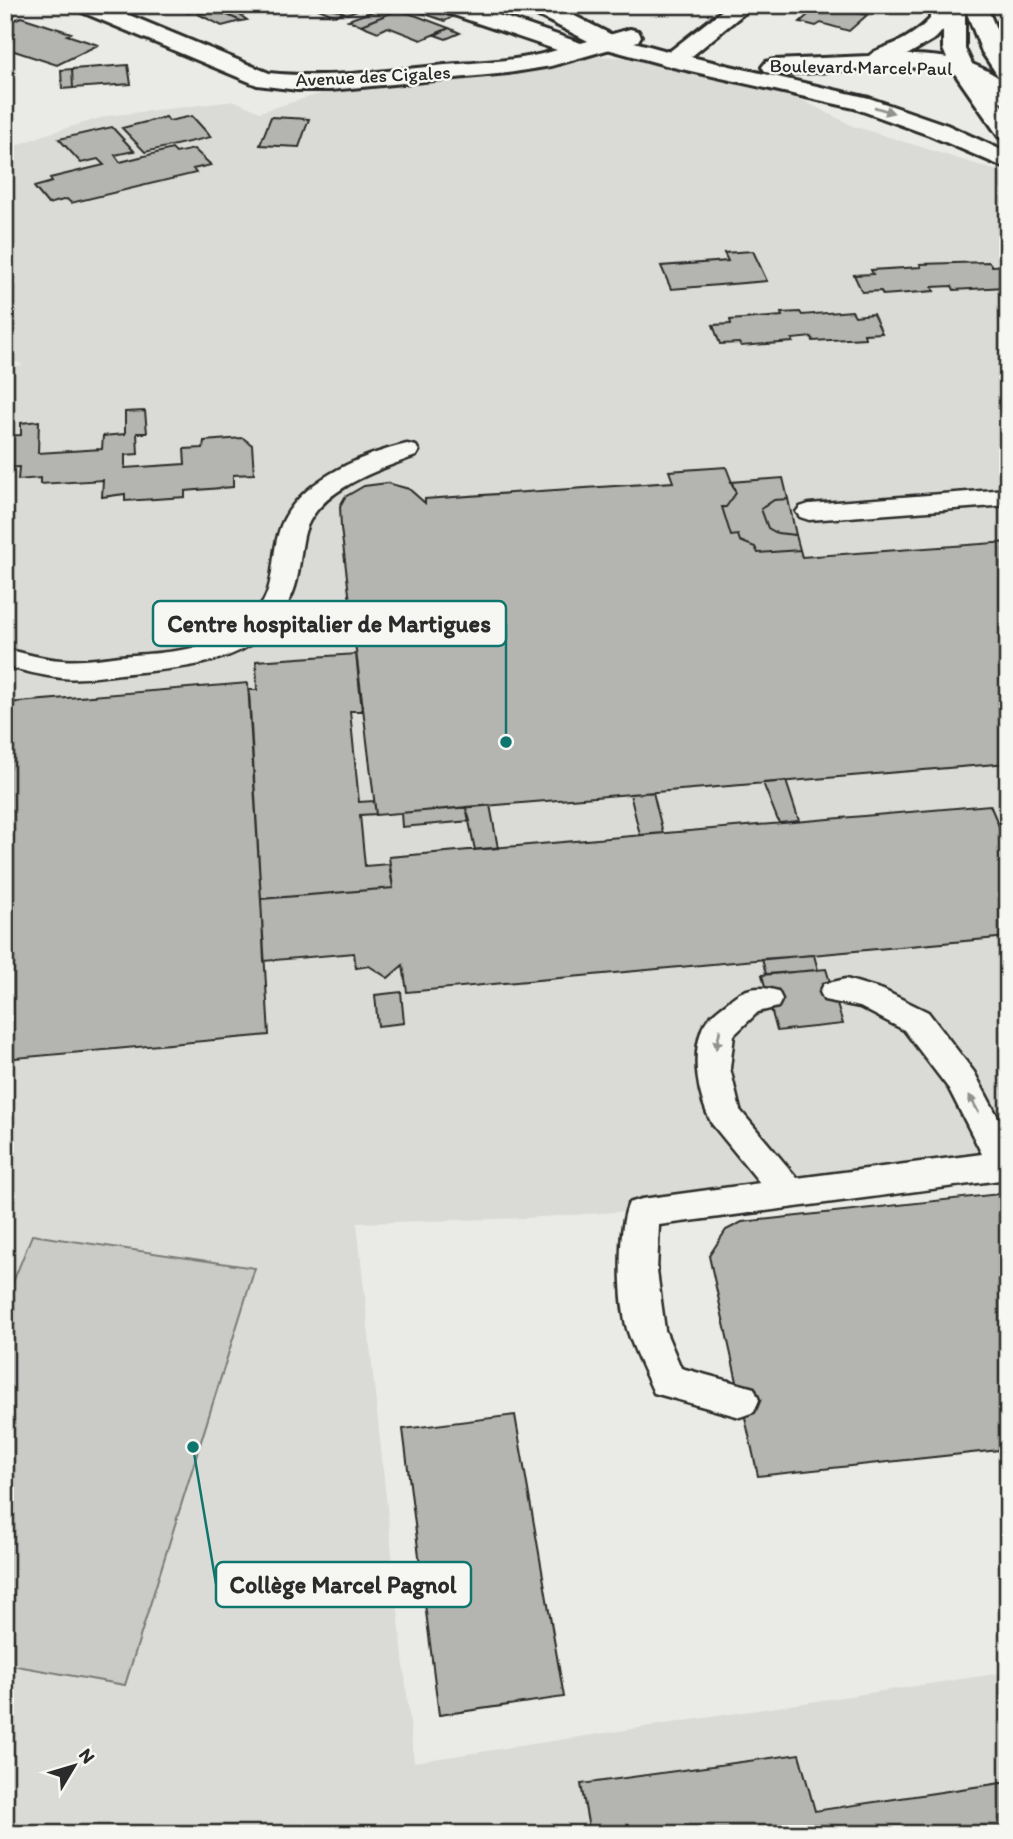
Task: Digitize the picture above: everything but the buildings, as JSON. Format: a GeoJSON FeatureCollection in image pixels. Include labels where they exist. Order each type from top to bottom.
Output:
{"type":"FeatureCollection","features":[{"type":"Feature","properties":{"kind":"street","name":"Avenue des Cigales"},"geometry":{"type":"LineString","coordinates":[[85,5],[265,79],[298,83],[330,83],[508,66],[551,59],[619,39]]}},
{"type":"Feature","properties":{"kind":"street"},"geometry":{"type":"LineString","coordinates":[[447,5],[581,51]]}},
{"type":"Feature","properties":{"kind":"street"},"geometry":{"type":"LineString","coordinates":[[680,56],[743,5]]}},
{"type":"Feature","properties":{"kind":"street"},"geometry":{"type":"LineString","coordinates":[[846,66],[919,42],[941,20],[941,5]]}},
{"type":"Feature","properties":{"kind":"street"},"geometry":{"type":"LineString","coordinates":[[954,5],[954,49],[985,72],[1008,99]]}},
{"type":"Feature","properties":{"kind":"street"},"geometry":{"type":"LineString","coordinates":[[975,5],[993,52],[985,72],[1008,132]]}},
{"type":"Feature","properties":{"kind":"street","name":"Boulevard Marcel Paul"},"geometry":{"type":"LineString","coordinates":[[545,10],[619,39],[900,116],[1008,162]]}},
{"type":"Feature","properties":{"kind":"street","name":"Boulevard Marcel Paul"},"geometry":{"type":"LineString","coordinates":[[680,56],[768,67],[930,64],[985,72]]}},
{"type":"Feature","properties":{"kind":"street","name":"Boulevard Marcel Paul"},"geometry":{"type":"LineString","coordinates":[[942,88],[985,72]]}},
{"type":"Feature","properties":{"kind":"street","name":"Boulevard Marcel Paul"},"geometry":{"type":"LineString","coordinates":[[770,82],[893,89]]}},
{"type":"Feature","properties":{"kind":"lane"},"geometry":{"type":"LineString","coordinates":[[5,657],[66,670],[197,658],[238,641],[268,614],[277,601],[288,564],[294,525],[304,509],[316,496],[368,466],[407,451]]}},
{"type":"Feature","properties":{"kind":"lane"},"geometry":{"type":"LineString","coordinates":[[809,512],[1008,497]]}},
{"type":"Feature","properties":{"kind":"lane"},"geometry":{"type":"LineString","coordinates":[[740,1399],[668,1381],[646,1330],[639,1271],[642,1213],[1007,1165],[962,1081],[916,1021],[871,998],[836,992]]}},
{"type":"Feature","properties":{"kind":"lane"},"geometry":{"type":"LineString","coordinates":[[766,999],[749,1002],[718,1030],[713,1068],[724,1115],[789,1194]]}},
{"type":"Feature","properties":{"kind":"shaded area"},"geometry":{"type":"Polygon","coordinates":[[[601,56],[641,59],[709,78],[790,94],[853,126],[1004,173],[1008,178],[1008,1176],[675,1208],[527,1218],[357,1223],[414,1762],[1008,1672],[1008,1834],[5,1834],[5,368],[23,365],[5,357],[5,150],[107,116],[235,101],[260,112],[346,86],[500,74],[601,56]]]}},
{"type":"Feature","properties":{"kind":"shaded area"},"geometry":{"type":"Polygon","coordinates":[[[32,1235],[255,1268],[125,1685],[5,1664],[5,1302],[32,1235]]]}},
{"type":"Feature","properties":{"kind":"place","name":"Centre hospitalier de Martigues"},"geometry":{"type":"Point","coordinates":[506,742]}},
{"type":"Feature","properties":{"kind":"place","name":"Collège Marcel Pagnol"},"geometry":{"type":"Point","coordinates":[193,1447]}}]}
